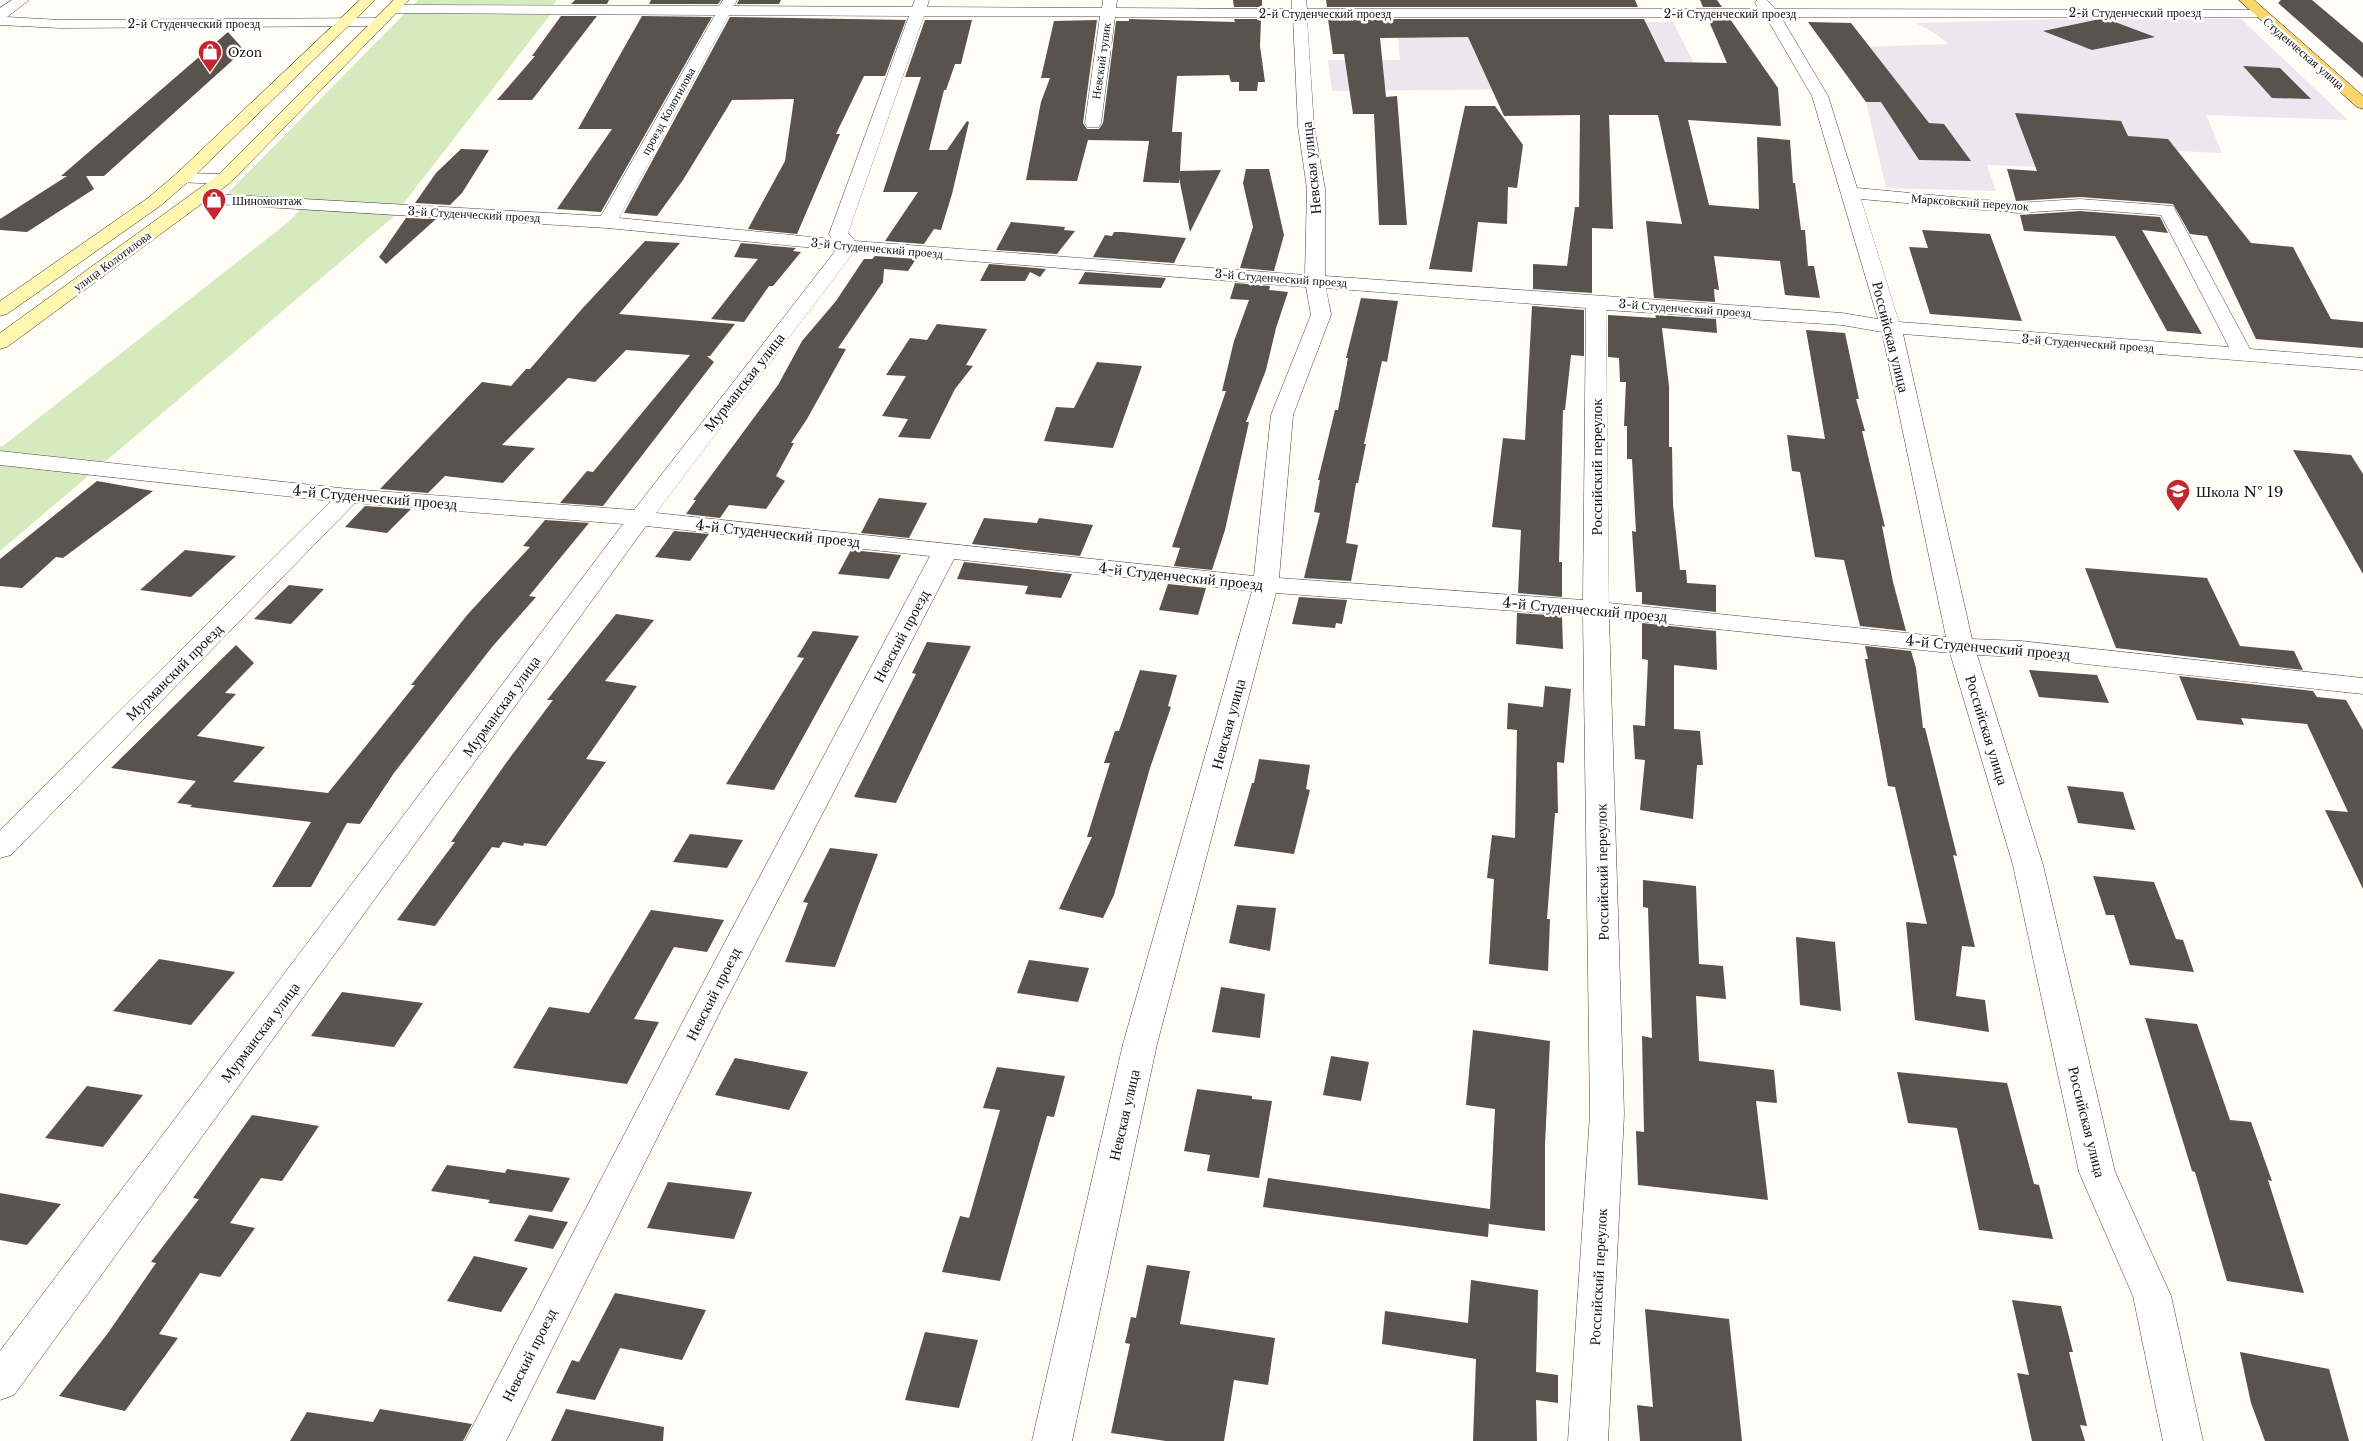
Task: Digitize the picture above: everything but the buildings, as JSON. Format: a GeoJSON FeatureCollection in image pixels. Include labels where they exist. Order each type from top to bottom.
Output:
{"type":"FeatureCollection","features":[{"type":"Feature","properties":{"kind":"main road","name":"улица Колотилова"},"geometry":{"type":"LineString","coordinates":[[0,310],[154,202],[182,178],[368,0]]}},
{"type":"Feature","properties":{"kind":"main road","name":"Студенческая улица"},"geometry":{"type":"LineString","coordinates":[[2246,0],[2258,13],[2363,104]]}},
{"type":"Feature","properties":{"kind":"main road","name":"улица Колотилова"},"geometry":{"type":"LineString","coordinates":[[0,343],[224,178],[397,4]]}},
{"type":"Feature","properties":{"kind":"street"},"geometry":{"type":"LineString","coordinates":[[2,19],[22,0]]}},
{"type":"Feature","properties":{"kind":"street","name":"2-й Студенческий проезд"},"geometry":{"type":"LineString","coordinates":[[397,4],[1765,7],[1889,11],[2258,13]]}},
{"type":"Feature","properties":{"kind":"street","name":"проезд Колотилова"},"geometry":{"type":"LineString","coordinates":[[607,222],[727,5]]}},
{"type":"Feature","properties":{"kind":"street"},"geometry":{"type":"LineString","coordinates":[[849,246],[838,234],[920,5]]}},
{"type":"Feature","properties":{"kind":"street","name":"Невский тупик"},"geometry":{"type":"LineString","coordinates":[[1093,123],[1109,6]]}},
{"type":"Feature","properties":{"kind":"street","name":"Невская улица"},"geometry":{"type":"LineString","coordinates":[[1052,1441],[1140,1044],[1266,585],[1282,415],[1321,315],[1315,280],[1316,189],[1306,126],[1300,7]]}},
{"type":"Feature","properties":{"kind":"street","name":"Российская улица"},"geometry":{"type":"LineString","coordinates":[[1765,7],[1820,96],[1891,328],[1961,646],[2028,865],[2097,1172],[2152,1296],[2183,1441]]}},
{"type":"Feature","properties":{"kind":"street","name":"2-й Студенческий проезд"},"geometry":{"type":"LineString","coordinates":[[2,19],[61,24],[381,22]]}},
{"type":"Feature","properties":{"kind":"street"},"geometry":{"type":"LineString","coordinates":[[182,178],[224,178]]}},
{"type":"Feature","properties":{"kind":"street","name":"Марксовский переулок"},"geometry":{"type":"LineString","coordinates":[[1850,193],[2018,208],[2080,204],[2167,210],[2243,355]]}},
{"type":"Feature","properties":{"kind":"street","name":"3-й Студенческий проезд"},"geometry":{"type":"LineString","coordinates":[[199,198],[607,222],[849,246],[1315,280],[1596,303],[1842,319],[1891,328],[2363,364]]}},
{"type":"Feature","properties":{"kind":"street","name":"Мурманская улица"},"geometry":{"type":"LineString","coordinates":[[0,1382],[640,518],[849,246]]}},
{"type":"Feature","properties":{"kind":"street","name":"Российский переулок"},"geometry":{"type":"LineString","coordinates":[[1588,1441],[1608,1114],[1596,609],[1596,303]]}},
{"type":"Feature","properties":{"kind":"street","name":"4-й Студенческий проезд"},"geometry":{"type":"LineString","coordinates":[[0,458],[349,496],[640,518],[1266,585],[1596,609],[1961,646],[2021,649],[2363,686]]}},
{"type":"Feature","properties":{"kind":"street","name":"Мурманский проезд"},"geometry":{"type":"LineString","coordinates":[[0,848],[349,496]]}},
{"type":"Feature","properties":{"kind":"street","name":"Невский проезд"},"geometry":{"type":"LineString","coordinates":[[486,1441],[706,1008],[946,550]]}},
{"type":"Feature","properties":{"kind":"shaded area"},"geometry":{"type":"Polygon","coordinates":[[[2104,18],[2241,19],[2348,120],[2206,115],[2222,153],[2155,150],[2089,169],[1987,165],[1996,191],[1886,188],[1866,102],[1827,48],[1948,44],[1935,33],[1915,23],[2104,18]]]}},
{"type":"Feature","properties":{"kind":"shaded area"},"geometry":{"type":"Polygon","coordinates":[[[1673,22],[1694,63],[1557,89],[1332,91],[1328,60],[1400,60],[1398,38],[1392,23],[1673,22]]]}},
{"type":"Feature","properties":{"kind":"green space"},"geometry":{"type":"Polygon","coordinates":[[[418,0],[556,0],[550,15],[392,218],[0,551],[0,446],[3,446],[287,223],[310,200],[228,193],[418,0]]]}},
{"type":"Feature","properties":{"kind":"place","name":"Ozon"},"geometry":{"type":"Point","coordinates":[210,73]}},
{"type":"Feature","properties":{"kind":"place","name":"Шиномонтаж"},"geometry":{"type":"Point","coordinates":[214,221]}},
{"type":"Feature","properties":{"kind":"place","name":"Школа № 19"},"geometry":{"type":"Point","coordinates":[2178,512]}}]}
